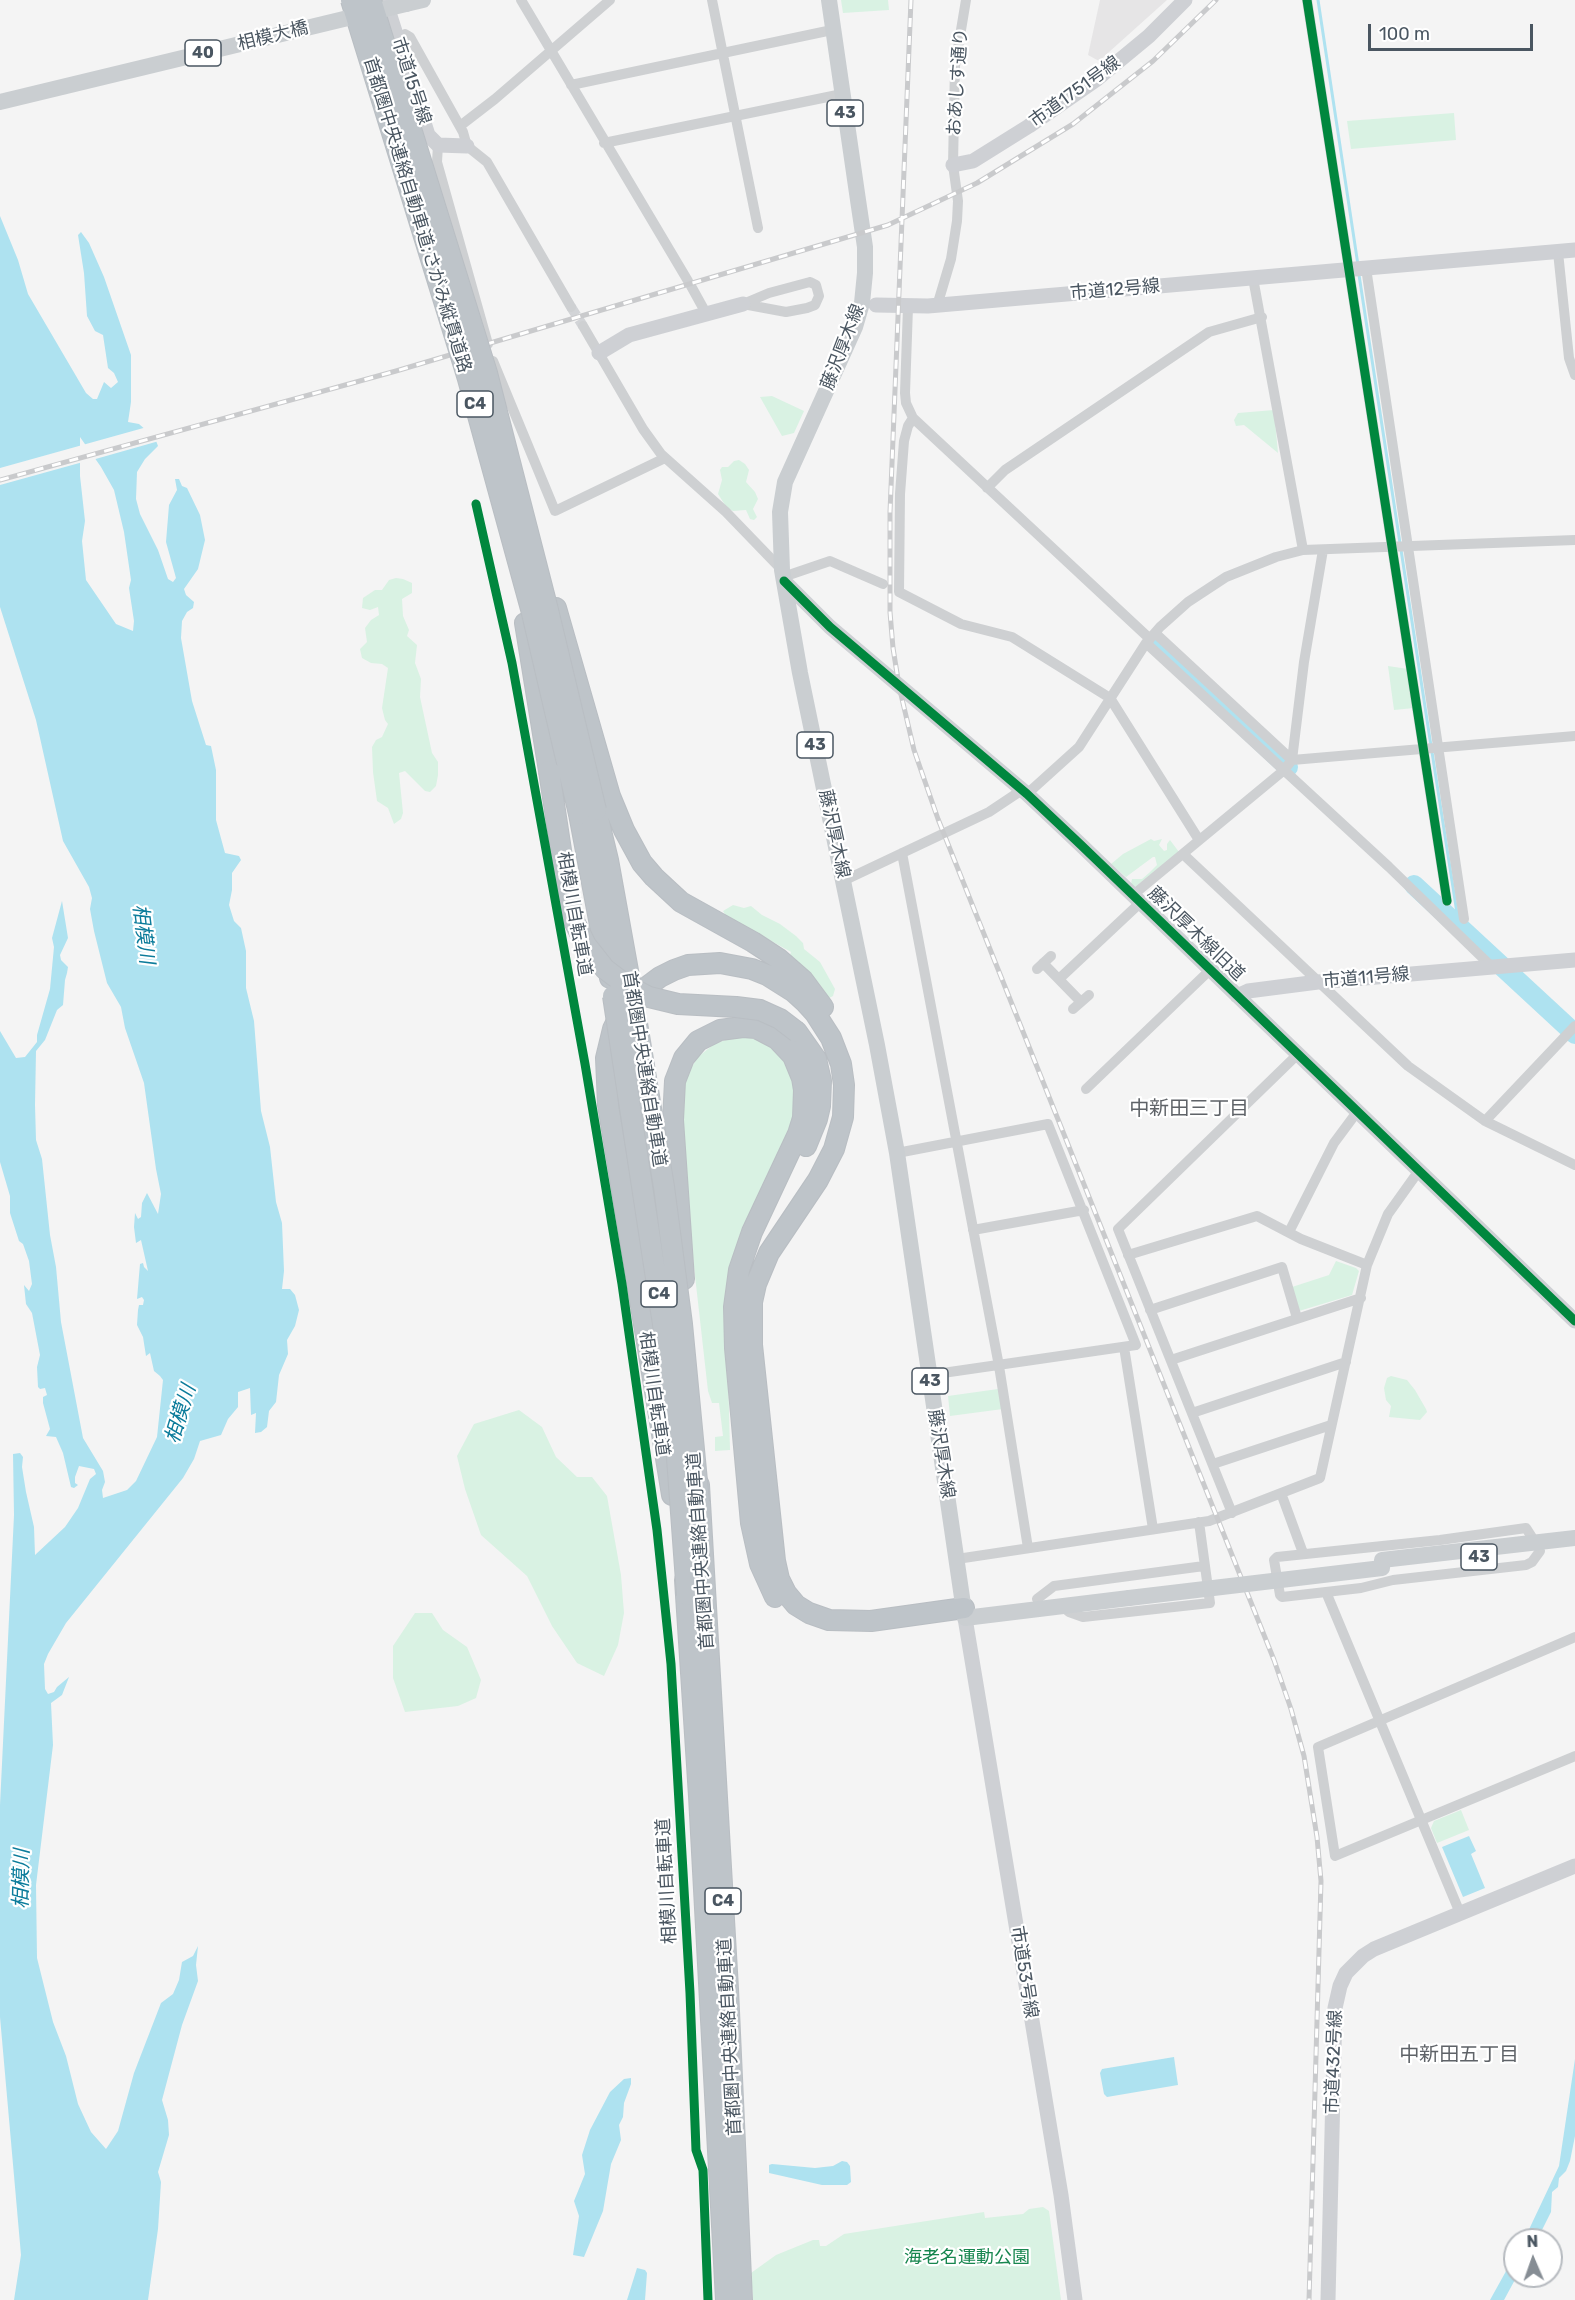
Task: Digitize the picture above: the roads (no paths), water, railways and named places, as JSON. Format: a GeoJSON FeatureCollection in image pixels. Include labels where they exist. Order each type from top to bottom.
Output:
{"type":"FeatureCollection","features":[{"type":"Feature","properties":{"kind":"highway","name":"首都圏中央連絡自動車道;さがみ縦貫道路"},"geometry":{"type":"LineString","coordinates":[[351,0],[468,379],[587,812]]}},
{"type":"Feature","properties":{"kind":"highway","name":"首都圏中央連絡自動車道;さがみ縦貫道路"},"geometry":{"type":"LineString","coordinates":[[371,0],[457,271],[514,474],[587,812]]}},
{"type":"Feature","properties":{"kind":"highway"},"geometry":{"type":"LineString","coordinates":[[468,379],[482,447],[524,616],[567,890],[579,933],[605,969],[638,991],[678,1004],[735,1006],[760,1010],[780,1019],[797,1032],[810,1049],[819,1070],[821,1094],[819,1113],[805,1146],[752,1232]]}},
{"type":"Feature","properties":{"kind":"highway"},"geometry":{"type":"LineString","coordinates":[[514,474],[579,683],[610,796],[624,830],[642,863],[666,890],[698,913],[766,949],[792,969],[821,1003],[840,1047],[844,1085],[843,1117],[834,1149],[818,1180],[769,1253],[756,1284],[752,1302],[752,1346],[778,1579],[796,1605],[809,1613],[830,1620],[871,1621],[965,1613]]}},
{"type":"Feature","properties":{"kind":"highway","name":"首都圏中央連絡自動車道"},"geometry":{"type":"LineString","coordinates":[[587,812],[608,860],[638,1025],[664,1188],[682,1324],[699,1503],[727,1966],[742,2300]]}},
{"type":"Feature","properties":{"kind":"highway","name":"首都圏中央連絡自動車道"},"geometry":{"type":"LineString","coordinates":[[587,812],[663,1324],[677,1458],[687,1595],[726,2300]]}},
{"type":"Feature","properties":{"kind":"highway"},"geometry":{"type":"LineString","coordinates":[[687,1595],[617,1158],[606,1074],[613,1029],[623,1011],[636,995],[660,977],[674,970],[688,965],[720,963],[752,969],[781,983],[805,1002],[824,1025],[837,1051],[844,1085]]}},
{"type":"Feature","properties":{"kind":"highway"},"geometry":{"type":"LineString","coordinates":[[699,1503],[698,1443],[673,1120],[673,1092],[679,1068],[690,1048],[709,1034],[720,1030],[756,1028],[777,1039],[786,1047],[798,1065],[802,1078],[804,1103],[798,1134],[752,1232],[739,1270],[734,1326],[751,1523],[760,1564],[778,1602],[796,1619],[813,1627],[852,1633],[892,1629],[965,1613]]}},
{"type":"Feature","properties":{"kind":"main road","name":"相模大橋"},"geometry":{"type":"LineString","coordinates":[[0,102],[423,0]]}},
{"type":"Feature","properties":{"kind":"main road","name":"藤沢厚木線"},"geometry":{"type":"LineString","coordinates":[[829,0],[865,247],[864,290],[856,322],[841,361],[785,482],[780,512],[783,576],[800,673],[897,1153],[912,1242],[929,1376],[965,1613]]}},
{"type":"Feature","properties":{"kind":"main road","name":"43"},"geometry":{"type":"LineString","coordinates":[[965,1613],[1061,1606],[1128,1594],[1537,1546],[1575,1538]]}},
{"type":"Feature","properties":{"kind":"main road","name":"43"},"geometry":{"type":"LineString","coordinates":[[1537,1546],[1575,1547]]}},
{"type":"Feature","properties":{"kind":"main road","name":"43"},"geometry":{"type":"LineString","coordinates":[[965,1613],[1037,1599],[1128,1594]]}},
{"type":"Feature","properties":{"kind":"street","name":"市道15号線"},"geometry":{"type":"LineString","coordinates":[[385,0],[428,135],[438,145],[467,146]]}},
{"type":"Feature","properties":{"kind":"street"},"geometry":{"type":"LineString","coordinates":[[521,0],[604,143],[690,283],[706,315]]}},
{"type":"Feature","properties":{"kind":"street"},"geometry":{"type":"LineString","coordinates":[[460,126],[610,0]]}},
{"type":"Feature","properties":{"kind":"street"},"geometry":{"type":"LineString","coordinates":[[712,0],[758,228]]}},
{"type":"Feature","properties":{"kind":"street","name":"おあしす通り"},"geometry":{"type":"LineString","coordinates":[[937,306],[951,259],[957,221],[958,201],[953,165],[955,66],[966,0]]}},
{"type":"Feature","properties":{"kind":"street","name":"市道1751号線"},"geometry":{"type":"LineString","coordinates":[[953,165],[974,161],[1097,79],[1149,36],[1185,0]]}},
{"type":"Feature","properties":{"kind":"street"},"geometry":{"type":"LineString","coordinates":[[1307,0],[1359,269],[1431,747],[1464,919]]}},
{"type":"Feature","properties":{"kind":"street"},"geometry":{"type":"LineString","coordinates":[[571,85],[832,30]]}},
{"type":"Feature","properties":{"kind":"street"},"geometry":{"type":"LineString","coordinates":[[405,34],[410,37],[460,126],[467,146],[487,162],[527,236],[571,307]]}},
{"type":"Feature","properties":{"kind":"street"},"geometry":{"type":"LineString","coordinates":[[604,143],[842,94]]}},
{"type":"Feature","properties":{"kind":"street"},"geometry":{"type":"LineString","coordinates":[[438,145],[437,162],[496,371],[555,511],[665,458]]}},
{"type":"Feature","properties":{"kind":"street"},"geometry":{"type":"LineString","coordinates":[[856,322],[876,305],[872,298],[871,263],[865,247]]}},
{"type":"Feature","properties":{"kind":"street","name":"市道12号線"},"geometry":{"type":"LineString","coordinates":[[876,305],[937,306],[1575,250]]}},
{"type":"Feature","properties":{"kind":"street"},"geometry":{"type":"LineString","coordinates":[[1558,252],[1569,358],[1575,375]]}},
{"type":"Feature","properties":{"kind":"street"},"geometry":{"type":"LineString","coordinates":[[1359,269],[1400,546]]}},
{"type":"Feature","properties":{"kind":"street"},"geometry":{"type":"LineString","coordinates":[[1253,278],[1262,317],[1303,550]]}},
{"type":"Feature","properties":{"kind":"street"},"geometry":{"type":"LineString","coordinates":[[598,353],[630,335],[706,315],[743,304],[769,293],[810,282],[816,285],[819,296],[815,304],[807,308],[786,312],[743,304]]}},
{"type":"Feature","properties":{"kind":"street"},"geometry":{"type":"LineString","coordinates":[[769,293],[770,309]]}},
{"type":"Feature","properties":{"kind":"street"},"geometry":{"type":"LineString","coordinates":[[908,307],[905,393],[913,418],[1287,765],[1389,867],[1499,967]]}},
{"type":"Feature","properties":{"kind":"street"},"geometry":{"type":"LineString","coordinates":[[987,488],[1005,470],[1209,333],[1262,317]]}},
{"type":"Feature","properties":{"kind":"street"},"geometry":{"type":"LineString","coordinates":[[583,326],[643,429],[665,458],[718,504],[783,576],[830,561],[883,584]]}},
{"type":"Feature","properties":{"kind":"street"},"geometry":{"type":"LineString","coordinates":[[913,418],[904,441],[900,494],[899,592],[961,624],[1012,637],[1110,698],[1199,840]]}},
{"type":"Feature","properties":{"kind":"street"},"geometry":{"type":"LineString","coordinates":[[843,881],[989,812],[1024,792],[1079,747],[1150,638],[1188,602],[1226,577],[1276,557],[1303,550],[1575,540]]}},
{"type":"Feature","properties":{"kind":"street"},"geometry":{"type":"LineString","coordinates":[[1287,765],[1323,549]]}},
{"type":"Feature","properties":{"kind":"street","name":"藤沢厚木線旧道"},"geometry":{"type":"LineString","coordinates":[[783,576],[830,627],[1024,792],[1575,1321]]}},
{"type":"Feature","properties":{"kind":"street"},"geometry":{"type":"LineString","coordinates":[[1059,979],[1183,854],[1287,765],[1431,747],[1575,736]]}},
{"type":"Feature","properties":{"kind":"street"},"geometry":{"type":"LineString","coordinates":[[1431,747],[1447,901]]}},
{"type":"Feature","properties":{"kind":"street"},"geometry":{"type":"LineString","coordinates":[[902,853],[999,1366],[1028,1548]]}},
{"type":"Feature","properties":{"kind":"street"},"geometry":{"type":"LineString","coordinates":[[1183,854],[1408,1066],[1485,1121],[1575,1165]]}},
{"type":"Feature","properties":{"kind":"street","name":"市道11号線"},"geometry":{"type":"LineString","coordinates":[[1237,996],[1248,991],[1318,982],[1575,960]]}},
{"type":"Feature","properties":{"kind":"street"},"geometry":{"type":"LineString","coordinates":[[1044,963],[1081,1002]]}},
{"type":"Feature","properties":{"kind":"street"},"geometry":{"type":"LineString","coordinates":[[1086,1089],[1210,970]]}},
{"type":"Feature","properties":{"kind":"street"},"geometry":{"type":"LineString","coordinates":[[1485,1121],[1571,1029]]}},
{"type":"Feature","properties":{"kind":"street"},"geometry":{"type":"LineString","coordinates":[[1232,1513],[1118,1229],[1298,1054]]}},
{"type":"Feature","properties":{"kind":"street"},"geometry":{"type":"LineString","coordinates":[[1289,1232],[1334,1143],[1357,1112]]}},
{"type":"Feature","properties":{"kind":"street"},"geometry":{"type":"LineString","coordinates":[[897,1153],[1048,1124],[1136,1345],[929,1376]]}},
{"type":"Feature","properties":{"kind":"street"},"geometry":{"type":"LineString","coordinates":[[957,1559],[1209,1521],[1320,1478],[1367,1265],[1388,1214],[1418,1172]]}},
{"type":"Feature","properties":{"kind":"street"},"geometry":{"type":"LineString","coordinates":[[973,1230],[1084,1210]]}},
{"type":"Feature","properties":{"kind":"street"},"geometry":{"type":"LineString","coordinates":[[1128,1255],[1249,1216],[1257,1216],[1367,1265]]}},
{"type":"Feature","properties":{"kind":"street"},"geometry":{"type":"LineString","coordinates":[[1150,1310],[1282,1267],[1297,1318]]}},
{"type":"Feature","properties":{"kind":"street"},"geometry":{"type":"LineString","coordinates":[[1171,1360],[1360,1298]]}},
{"type":"Feature","properties":{"kind":"street"},"geometry":{"type":"LineString","coordinates":[[1124,1347],[1153,1529]]}},
{"type":"Feature","properties":{"kind":"street"},"geometry":{"type":"LineString","coordinates":[[1192,1413],[1346,1362]]}},
{"type":"Feature","properties":{"kind":"street"},"geometry":{"type":"LineString","coordinates":[[1213,1464],[1331,1425]]}},
{"type":"Feature","properties":{"kind":"street"},"geometry":{"type":"LineString","coordinates":[[1281,1493],[1304,1553]]}},
{"type":"Feature","properties":{"kind":"street"},"geometry":{"type":"LineString","coordinates":[[1061,1606],[1083,1617],[1210,1603],[1199,1522]]}},
{"type":"Feature","properties":{"kind":"street"},"geometry":{"type":"LineString","coordinates":[[1526,1528],[1537,1546],[1532,1562],[1526,1565],[1393,1580],[1361,1588],[1282,1597],[1274,1560],[1276,1557],[1304,1553],[1440,1540],[1526,1528]]}},
{"type":"Feature","properties":{"kind":"street"},"geometry":{"type":"LineString","coordinates":[[1037,1599],[1054,1586],[1204,1566]]}},
{"type":"Feature","properties":{"kind":"street"},"geometry":{"type":"LineString","coordinates":[[1326,1592],[1460,1913]]}},
{"type":"Feature","properties":{"kind":"street","name":"市道53号線"},"geometry":{"type":"LineString","coordinates":[[965,1613],[1061,2195],[1075,2300]]}},
{"type":"Feature","properties":{"kind":"street"},"geometry":{"type":"LineString","coordinates":[[1575,1637],[1318,1747],[1335,1856],[1575,1756]]}},
{"type":"Feature","properties":{"kind":"street","name":"市道432号線"},"geometry":{"type":"LineString","coordinates":[[1328,2300],[1335,2008],[1340,1986],[1354,1964],[1368,1952],[1575,1866]]}},
{"type":"Feature","properties":{"kind":"water","name":"相模川"},"geometry":{"type":"Polygon","coordinates":[[[0,216],[18,260],[28,294],[86,393],[93,399],[97,399],[104,382],[111,388],[118,382],[114,373],[108,368],[103,335],[95,331],[87,316],[78,235],[81,232],[89,243],[104,277],[131,355],[131,402],[128,422],[139,424],[155,438],[158,446],[145,459],[137,472],[136,499],[140,514],[158,550],[168,579],[173,582],[176,578],[166,542],[169,505],[177,490],[175,479],[179,479],[182,486],[187,488],[200,515],[205,540],[198,569],[184,589],[186,595],[194,602],[193,608],[187,612],[182,621],[181,638],[192,701],[206,745],[211,746],[216,770],[216,820],[225,853],[239,856],[241,860],[232,873],[229,905],[234,921],[241,928],[246,951],[246,988],[254,1021],[261,1111],[270,1147],[276,1202],[282,1223],[284,1271],[282,1289],[290,1289],[295,1295],[299,1310],[295,1326],[287,1340],[288,1354],[279,1375],[276,1402],[269,1411],[267,1427],[255,1433],[256,1413],[251,1415],[250,1388],[238,1392],[238,1407],[228,1419],[221,1435],[200,1441],[194,1459],[183,1478],[66,1623],[44,1664],[45,1689],[48,1694],[54,1692],[69,1677],[62,1695],[51,1703],[53,1745],[36,1885],[37,1958],[53,2022],[66,2056],[78,2104],[91,2132],[106,2149],[118,2131],[134,2073],[161,2003],[173,1994],[179,1980],[182,1962],[193,1956],[198,1946],[196,1965],[198,1981],[182,2025],[162,2100],[168,2120],[169,2135],[158,2172],[161,2182],[158,2229],[148,2300],[14,2300],[21,2255],[0,2017],[0,1805],[14,1515],[13,1454],[20,1453],[23,1457],[22,1467],[34,1527],[35,1555],[65,1527],[78,1508],[90,1479],[96,1474],[94,1469],[79,1466],[75,1477],[75,1483],[78,1485],[71,1487],[63,1453],[56,1437],[46,1436],[50,1429],[43,1397],[47,1395],[45,1388],[38,1387],[37,1367],[40,1355],[32,1313],[26,1304],[24,1285],[29,1291],[32,1284],[29,1261],[23,1244],[19,1241],[10,1213],[10,1196],[0,1162],[0,1031],[16,1058],[25,1057],[37,1042],[50,989],[54,947],[52,938],[62,901],[68,938],[60,955],[61,960],[68,967],[63,1005],[57,1010],[45,1040],[36,1051],[36,1140],[42,1159],[61,1322],[83,1438],[103,1471],[105,1482],[102,1490],[103,1498],[127,1490],[136,1481],[157,1437],[163,1380],[154,1371],[150,1353],[146,1356],[143,1337],[137,1325],[139,1305],[143,1305],[144,1300],[142,1297],[137,1299],[140,1264],[143,1263],[148,1271],[141,1240],[136,1243],[135,1213],[138,1219],[141,1217],[142,1203],[147,1193],[158,1214],[161,1194],[144,1083],[125,1028],[121,1007],[107,983],[94,931],[89,887],[63,841],[36,720],[0,607],[0,216]],[[80,437],[80,476],[85,521],[82,541],[86,580],[116,624],[133,631],[134,621],[129,588],[131,580],[124,532],[114,490],[80,437]]]}},
{"type":"Feature","properties":{"kind":"water"},"geometry":{"type":"Polygon","coordinates":[[[1469,1836],[1476,1851],[1471,1854],[1485,1888],[1463,1897],[1442,1847],[1469,1836]]]}},
{"type":"Feature","properties":{"kind":"water"},"geometry":{"type":"Polygon","coordinates":[[[1174,2057],[1178,2085],[1107,2097],[1104,2094],[1100,2073],[1102,2069],[1174,2057]]]}},
{"type":"Feature","properties":{"kind":"water"},"geometry":{"type":"Polygon","coordinates":[[[1575,2059],[1575,2136],[1570,2161],[1566,2171],[1559,2178],[1558,2187],[1552,2192],[1551,2212],[1543,2228],[1530,2228],[1559,2166],[1575,2059]]]}},
{"type":"Feature","properties":{"kind":"water"},"geometry":{"type":"Polygon","coordinates":[[[631,2078],[624,2103],[623,2117],[619,2125],[621,2140],[611,2164],[603,2211],[584,2257],[573,2255],[579,2216],[574,2201],[585,2174],[582,2155],[590,2130],[610,2092],[624,2079],[631,2078]]]}},
{"type":"Feature","properties":{"kind":"water"},"geometry":{"type":"Polygon","coordinates":[[[842,2161],[847,2162],[850,2166],[851,2182],[847,2185],[822,2185],[769,2173],[769,2165],[772,2164],[815,2168],[833,2166],[842,2161]]]}},
{"type":"Feature","properties":{"kind":"water"},"geometry":{"type":"Polygon","coordinates":[[[637,2268],[647,2273],[645,2300],[627,2300],[637,2268]]]}},
{"type":"Feature","properties":{"kind":"water"},"geometry":{"type":"Polygon","coordinates":[[[1503,2277],[1503,2288],[1510,2288],[1504,2300],[1490,2300],[1503,2277]]]}},
{"type":"Feature","properties":{"kind":"waterway"},"geometry":{"type":"LineString","coordinates":[[1318,0],[1358,265]]}},
{"type":"Feature","properties":{"kind":"waterway"},"geometry":{"type":"LineString","coordinates":[[1359,275],[1431,746]]}},
{"type":"Feature","properties":{"kind":"waterway"},"geometry":{"type":"LineString","coordinates":[[1157,645],[1288,767]]}},
{"type":"Feature","properties":{"kind":"waterway"},"geometry":{"type":"LineString","coordinates":[[1432,752],[1459,926]]}},
{"type":"Feature","properties":{"kind":"waterway"},"geometry":{"type":"LineString","coordinates":[[1414,885],[1575,1034]]}},
{"type":"Feature","properties":{"kind":"tunnel"},"geometry":{"type":"LineString","coordinates":[[571,307],[583,326]]}},
{"type":"Feature","properties":{"kind":"railway"},"geometry":{"type":"LineString","coordinates":[[911,0],[890,512],[890,612],[899,686],[914,750],[938,819],[1274,1660],[1304,1756],[1317,1837],[1321,1881],[1309,2300]]}},
{"type":"Feature","properties":{"kind":"railway"},"geometry":{"type":"LineString","coordinates":[[0,480],[396,371],[888,225],[977,183],[1073,124],[1153,61],[1216,0]]}},
{"type":"Feature","properties":{"kind":"district","name":"中新田三丁目"},"geometry":{"type":"Point","coordinates":[1189,1109]}},
{"type":"Feature","properties":{"kind":"district","name":"中新田五丁目"},"geometry":{"type":"Point","coordinates":[1459,2055]}},
{"type":"Feature","properties":{"kind":"park label","name":"海老名運動公園"},"geometry":{"type":"Point","coordinates":[967,2258]}}]}
